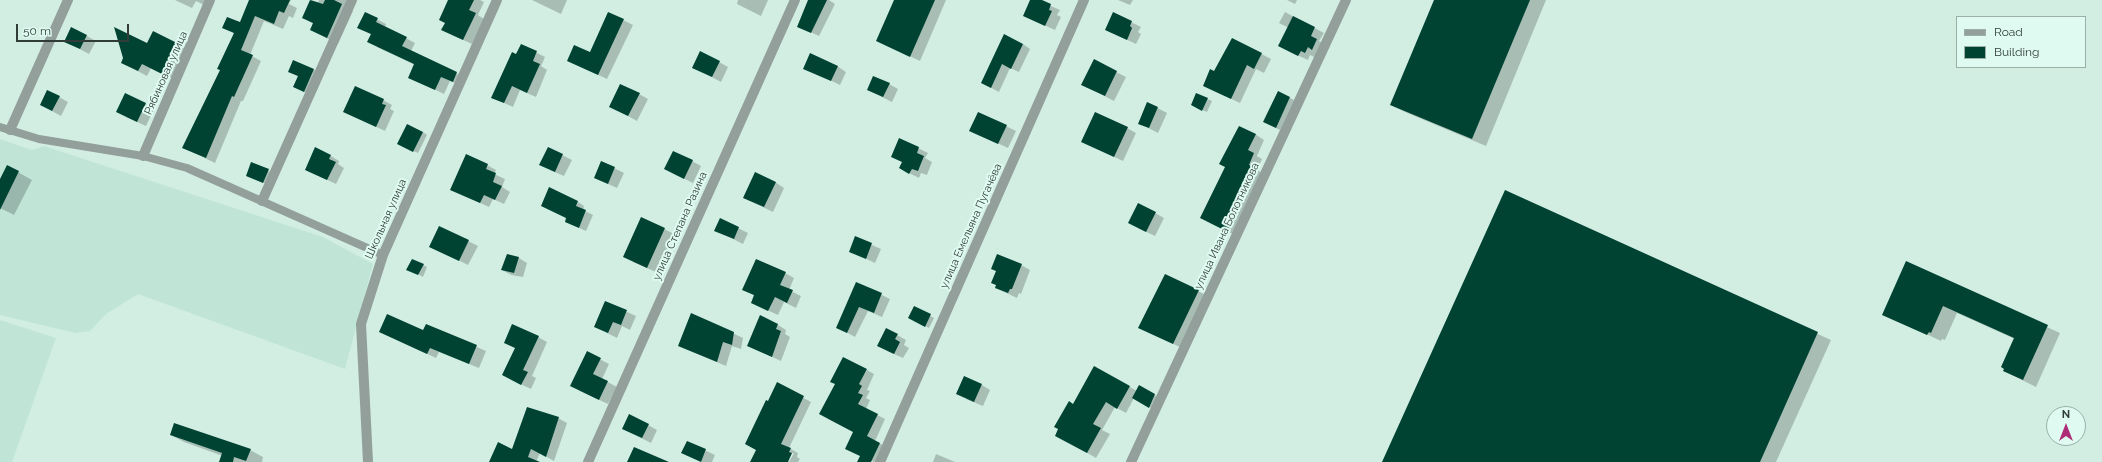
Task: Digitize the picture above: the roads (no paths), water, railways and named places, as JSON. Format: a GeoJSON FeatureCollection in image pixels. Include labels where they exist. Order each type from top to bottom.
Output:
{"type":"FeatureCollection","features":[{"type":"Feature","properties":{"kind":"street"},"geometry":{"type":"LineString","coordinates":[[10,130],[68,0]]}},
{"type":"Feature","properties":{"kind":"street","name":"Рябиновая улица"},"geometry":{"type":"LineString","coordinates":[[143,156],[210,0]]}},
{"type":"Feature","properties":{"kind":"street"},"geometry":{"type":"LineString","coordinates":[[262,201],[352,0]]}},
{"type":"Feature","properties":{"kind":"street","name":"Школьная улица"},"geometry":{"type":"LineString","coordinates":[[368,462],[360,324],[383,255],[497,0]]}},
{"type":"Feature","properties":{"kind":"street","name":"улица Степана Разина"},"geometry":{"type":"LineString","coordinates":[[588,462],[795,0]]}},
{"type":"Feature","properties":{"kind":"street","name":"улица Емельяна Пугачёва"},"geometry":{"type":"LineString","coordinates":[[880,462],[1084,0]]}},
{"type":"Feature","properties":{"kind":"street","name":"улица Ивана Болотникова"},"geometry":{"type":"LineString","coordinates":[[1130,462],[1346,0]]}},
{"type":"Feature","properties":{"kind":"lane"},"geometry":{"type":"LineString","coordinates":[[0,126],[39,139],[143,156],[187,168],[383,255]]}}]}
